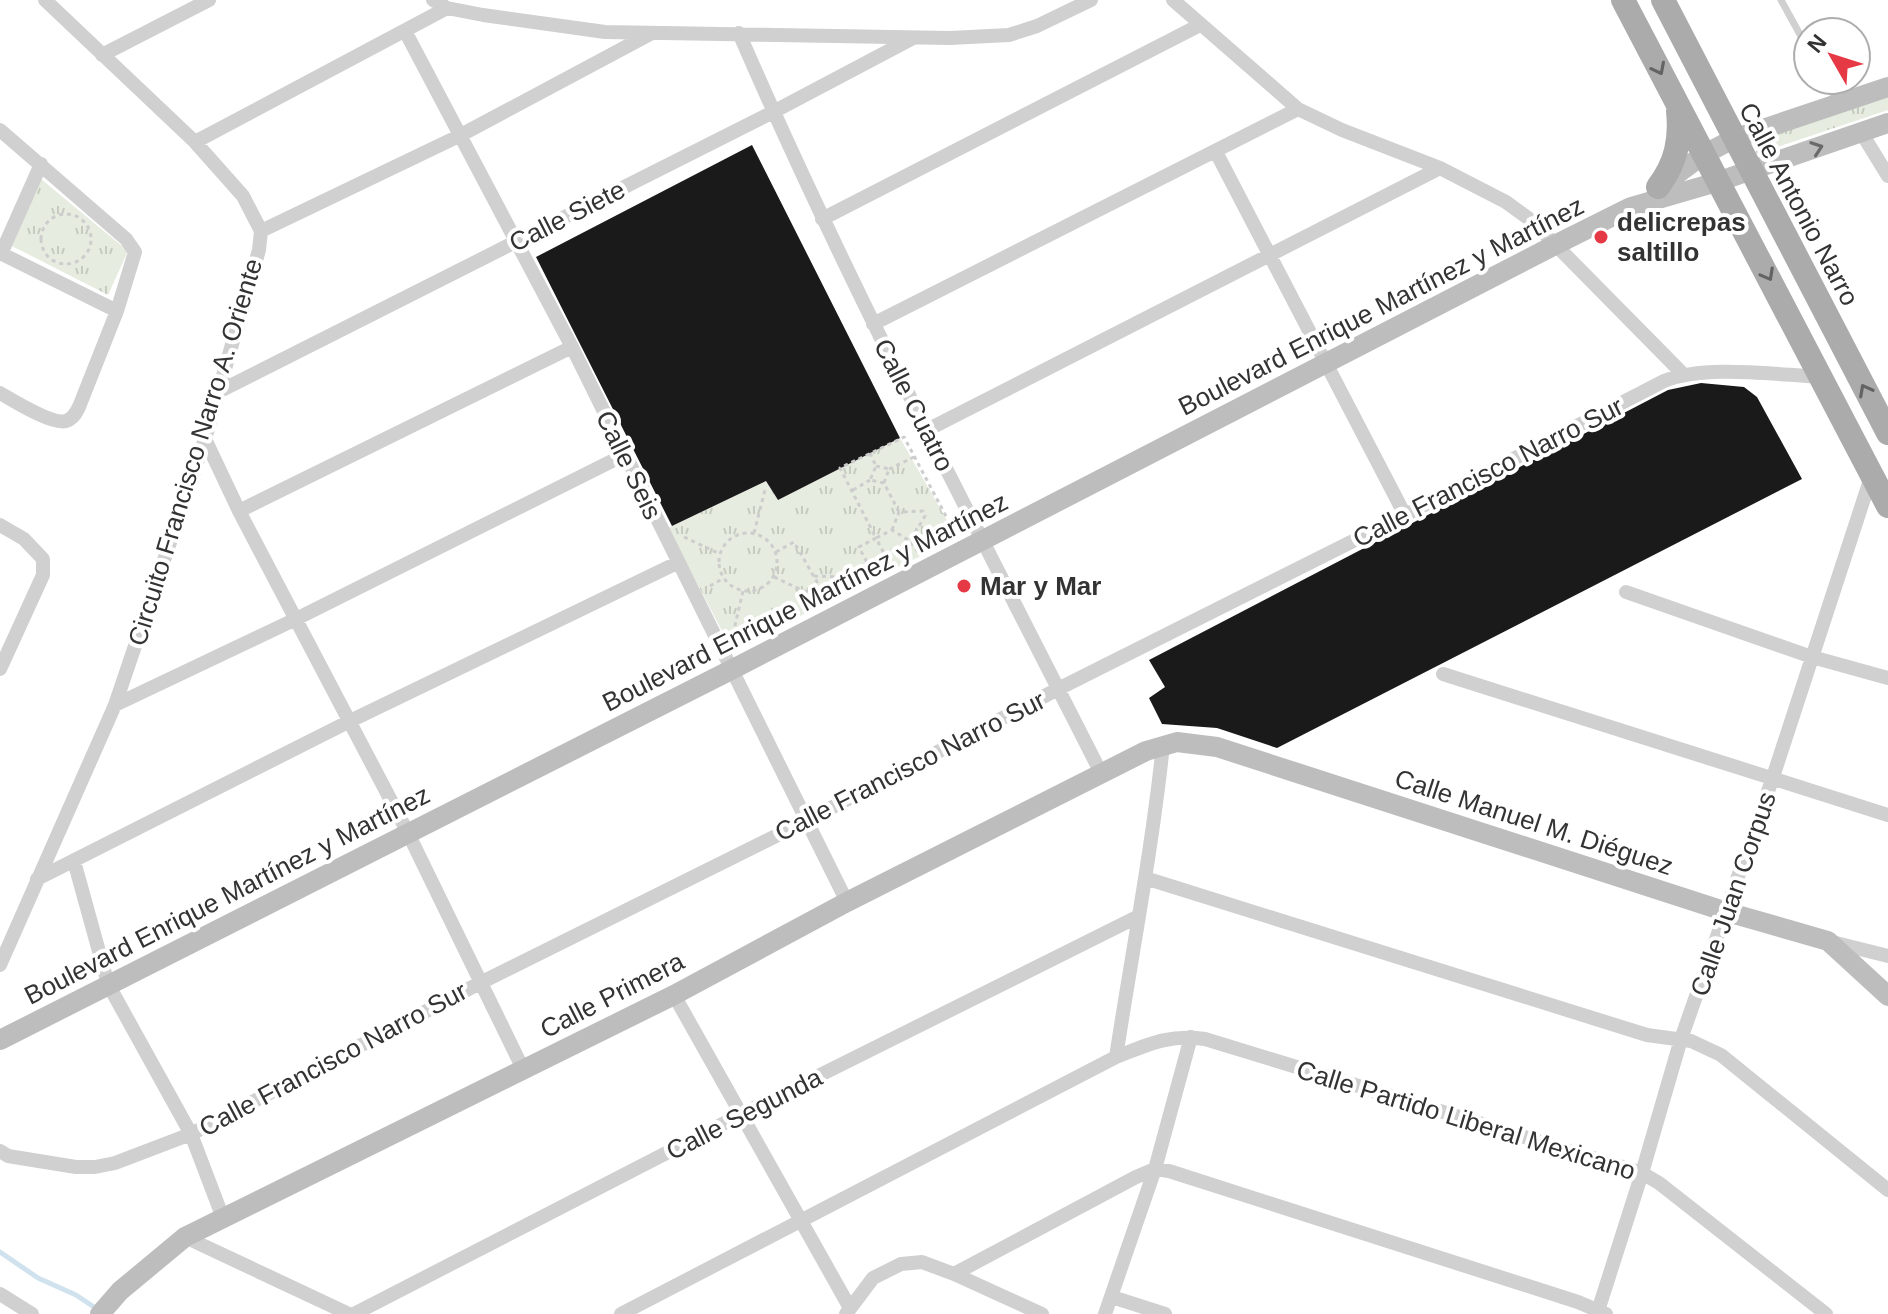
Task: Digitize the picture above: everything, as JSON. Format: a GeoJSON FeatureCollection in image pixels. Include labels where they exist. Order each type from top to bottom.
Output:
{"type":"FeatureCollection","features":[{"type":"Feature","properties":{"kind":"main road"},"geometry":{"type":"LineString","coordinates":[[1623,0],[1888,506]]}},
{"type":"Feature","properties":{"kind":"main road","name":"Calle Antonio Narro"},"geometry":{"type":"LineString","coordinates":[[1670,2],[1733,139],[1888,433]]}},
{"type":"Feature","properties":{"kind":"main road"},"geometry":{"type":"LineString","coordinates":[[1658,187],[1676,154],[1679,138],[1677,104]]}},
{"type":"Feature","properties":{"kind":"street","name":"Circuito Francisco Narro A. Oriente"},"geometry":{"type":"LineString","coordinates":[[0,965],[115,705],[220,391],[259,250],[261,231],[243,196],[195,142],[45,0]]}},
{"type":"Feature","properties":{"kind":"street"},"geometry":{"type":"LineString","coordinates":[[102,55],[209,0]]}},
{"type":"Feature","properties":{"kind":"street"},"geometry":{"type":"LineString","coordinates":[[433,0],[447,8],[590,30],[650,34],[913,38],[1009,35],[1037,26],[1091,0]]}},
{"type":"Feature","properties":{"kind":"street"},"geometry":{"type":"LineString","coordinates":[[1173,0],[1298,109],[1342,130],[1440,168],[1506,202],[1532,221],[1682,373]]}},
{"type":"Feature","properties":{"kind":"street"},"geometry":{"type":"LineString","coordinates":[[195,142],[447,8]]}},
{"type":"Feature","properties":{"kind":"street"},"geometry":{"type":"LineString","coordinates":[[822,219],[1200,25]]}},
{"type":"Feature","properties":{"kind":"street","name":"Calle Seis"},"geometry":{"type":"LineString","coordinates":[[405,31],[572,347],[847,902]]}},
{"type":"Feature","properties":{"kind":"street","name":"Calle Cuatro"},"geometry":{"type":"LineString","coordinates":[[739,33],[822,219],[873,324],[1101,773]]}},
{"type":"Feature","properties":{"kind":"street"},"geometry":{"type":"LineString","coordinates":[[261,231],[459,136],[650,34]]}},
{"type":"Feature","properties":{"kind":"street","name":"Calle Siete"},"geometry":{"type":"LineString","coordinates":[[220,391],[913,38]]}},
{"type":"Feature","properties":{"kind":"street","name":"Boulevard Enrique Martínez y Martínez"},"geometry":{"type":"LineString","coordinates":[[0,1040],[731,670],[1631,207],[1703,155],[1733,139],[1888,87]]}},
{"type":"Feature","properties":{"kind":"street"},"geometry":{"type":"LineString","coordinates":[[873,324],[1298,109]]}},
{"type":"Feature","properties":{"kind":"street","name":"Boulevard Enrique Martínez y Martínez"},"geometry":{"type":"LineString","coordinates":[[1631,207],[1717,182],[1888,123]]}},
{"type":"Feature","properties":{"kind":"street"},"geometry":{"type":"LineString","coordinates":[[0,130],[126,239],[135,252],[117,311],[72,418],[64,422],[53,421],[0,393]]}},
{"type":"Feature","properties":{"kind":"street"},"geometry":{"type":"LineString","coordinates":[[1861,132],[1888,176]]}},
{"type":"Feature","properties":{"kind":"street"},"geometry":{"type":"LineString","coordinates":[[1216,152],[1405,515]]}},
{"type":"Feature","properties":{"kind":"street"},"geometry":{"type":"LineString","coordinates":[[41,164],[0,253],[117,311]]}},
{"type":"Feature","properties":{"kind":"street"},"geometry":{"type":"LineString","coordinates":[[927,430],[1440,168]]}},
{"type":"Feature","properties":{"kind":"street"},"geometry":{"type":"LineString","coordinates":[[239,511],[572,347]]}},
{"type":"Feature","properties":{"kind":"street","name":"Calle Francisco Narro Sur"},"geometry":{"type":"LineString","coordinates":[[0,1151],[8,1156],[95,1167],[115,1163],[191,1134],[480,983],[806,821],[1058,689],[1682,373],[1823,377]]}},
{"type":"Feature","properties":{"kind":"street"},"geometry":{"type":"LineString","coordinates":[[205,439],[239,511],[408,833],[523,1069]]}},
{"type":"Feature","properties":{"kind":"street"},"geometry":{"type":"LineString","coordinates":[[115,705],[296,619],[624,455]]}},
{"type":"Feature","properties":{"kind":"street","name":"Calle Juan Corpus"},"geometry":{"type":"LineString","coordinates":[[1601,1313],[1681,1039],[1773,777],[1872,474]]}},
{"type":"Feature","properties":{"kind":"street"},"geometry":{"type":"LineString","coordinates":[[0,525],[36,549],[43,559],[43,575],[0,669]]}},
{"type":"Feature","properties":{"kind":"street"},"geometry":{"type":"LineString","coordinates":[[37,879],[350,721],[677,563]]}},
{"type":"Feature","properties":{"kind":"street"},"geometry":{"type":"LineString","coordinates":[[1626,592],[1812,657],[1888,678]]}},
{"type":"Feature","properties":{"kind":"street"},"geometry":{"type":"LineString","coordinates":[[1443,674],[1888,815]]}},
{"type":"Feature","properties":{"kind":"street","name":"Calle Manuel M. Diéguez"},"geometry":{"type":"LineString","coordinates":[[1163,745],[1194,743],[1217,747],[1727,912],[1888,956]]}},
{"type":"Feature","properties":{"kind":"street"},"geometry":{"type":"LineString","coordinates":[[1116,1057],[1137,917],[1155,827],[1163,745]]}},
{"type":"Feature","properties":{"kind":"street","name":"Calle Primera"},"geometry":{"type":"LineString","coordinates":[[100,1314],[120,1291],[185,1237],[674,995],[847,902],[1101,773],[1163,745]]}},
{"type":"Feature","properties":{"kind":"street"},"geometry":{"type":"LineString","coordinates":[[74,861],[108,984],[191,1134],[223,1218]]}},
{"type":"Feature","properties":{"kind":"street"},"geometry":{"type":"LineString","coordinates":[[1145,878],[1647,1035],[1706,1046],[1888,1190]]}},
{"type":"Feature","properties":{"kind":"street","name":"Calle Segunda"},"geometry":{"type":"LineString","coordinates":[[352,1314],[742,1114],[1137,917]]}},
{"type":"Feature","properties":{"kind":"street"},"geometry":{"type":"LineString","coordinates":[[1828,941],[1888,996]]}},
{"type":"Feature","properties":{"kind":"street"},"geometry":{"type":"LineString","coordinates":[[674,995],[801,1220],[848,1311],[873,1278],[901,1264],[922,1262],[1042,1314]]}},
{"type":"Feature","properties":{"kind":"street","name":"Calle Partido Liberal Mexicano"},"geometry":{"type":"LineString","coordinates":[[621,1314],[1116,1057],[1177,1036],[1205,1039],[1642,1173],[1659,1183],[1826,1314]]}},
{"type":"Feature","properties":{"kind":"street"},"geometry":{"type":"LineString","coordinates":[[1105,1314],[1155,1169],[1191,1037]]}},
{"type":"Feature","properties":{"kind":"street"},"geometry":{"type":"LineString","coordinates":[[954,1274],[1155,1169],[1601,1313]]}},
{"type":"Feature","properties":{"kind":"street"},"geometry":{"type":"LineString","coordinates":[[185,1237],[352,1314]]}},
{"type":"Feature","properties":{"kind":"street"},"geometry":{"type":"LineString","coordinates":[[0,1294],[32,1314]]}},
{"type":"Feature","properties":{"kind":"street"},"geometry":{"type":"LineString","coordinates":[[1112,1297],[1165,1314]]}},
{"type":"Feature","properties":{"kind":"lane"},"geometry":{"type":"LineString","coordinates":[[1781,0],[1792,20]]}},
{"type":"Feature","properties":{"kind":"lane"},"geometry":{"type":"LineString","coordinates":[[1834,96],[1838,103]]}},
{"type":"Feature","properties":{"kind":"path"},"geometry":{"type":"LineString","coordinates":[[82,213],[93,223]]}},
{"type":"Feature","properties":{"kind":"path"},"geometry":{"type":"LineString","coordinates":[[66,214],[82,219],[91,241],[85,255],[63,264],[48,256],[41,242],[45,226],[51,219],[66,214]]}},
{"type":"Feature","properties":{"kind":"path"},"geometry":{"type":"LineString","coordinates":[[893,570],[840,468],[904,437],[957,538]]}},
{"type":"Feature","properties":{"kind":"path"},"geometry":{"type":"LineString","coordinates":[[852,490],[870,480],[876,466],[870,453]]}},
{"type":"Feature","properties":{"kind":"path"},"geometry":{"type":"LineString","coordinates":[[876,466],[889,469],[914,456]]}},
{"type":"Feature","properties":{"kind":"path"},"geometry":{"type":"LineString","coordinates":[[875,579],[859,547],[892,530],[899,512],[884,483],[889,469]]}},
{"type":"Feature","properties":{"kind":"path"},"geometry":{"type":"LineString","coordinates":[[870,480],[884,483]]}},
{"type":"Feature","properties":{"kind":"path"},"geometry":{"type":"LineString","coordinates":[[754,533],[765,490]]}},
{"type":"Feature","properties":{"kind":"path"},"geometry":{"type":"LineString","coordinates":[[899,512],[923,511],[925,516],[910,541]]}},
{"type":"Feature","properties":{"kind":"path"},"geometry":{"type":"LineString","coordinates":[[892,530],[910,541],[920,556]]}},
{"type":"Feature","properties":{"kind":"path"},"geometry":{"type":"LineString","coordinates":[[754,533],[764,537],[776,552],[778,560],[773,577],[760,589],[743,591],[724,578],[720,554],[737,535],[754,533]]}},
{"type":"Feature","properties":{"kind":"path"},"geometry":{"type":"LineString","coordinates":[[682,536],[720,554]]}},
{"type":"Feature","properties":{"kind":"path"},"geometry":{"type":"LineString","coordinates":[[776,552],[794,542],[829,603]]}},
{"type":"Feature","properties":{"kind":"path"},"geometry":{"type":"LineString","coordinates":[[864,585],[884,574]]}},
{"type":"Feature","properties":{"kind":"path"},"geometry":{"type":"LineString","coordinates":[[814,576],[875,579]]}},
{"type":"Feature","properties":{"kind":"path"},"geometry":{"type":"LineString","coordinates":[[773,577],[829,603]]}},
{"type":"Feature","properties":{"kind":"path"},"geometry":{"type":"LineString","coordinates":[[699,592],[724,578]]}},
{"type":"Feature","properties":{"kind":"path"},"geometry":{"type":"LineString","coordinates":[[732,638],[743,591]]}},
{"type":"Feature","properties":{"kind":"path"},"geometry":{"type":"LineString","coordinates":[[814,610],[829,603]]}},
{"type":"Feature","properties":{"kind":"green space"},"geometry":{"type":"Polygon","coordinates":[[[1888,96],[1888,110],[1756,154],[1756,140],[1888,96]]]}},
{"type":"Feature","properties":{"kind":"green space"},"geometry":{"type":"Polygon","coordinates":[[[41,179],[128,251],[108,295],[12,246],[41,179]]]}},
{"type":"Feature","properties":{"kind":"green space"},"geometry":{"type":"Polygon","coordinates":[[[900,438],[957,538],[732,650],[668,528],[766,481],[778,500],[900,438]]]}},
{"type":"Feature","properties":{"kind":"building"},"geometry":{"type":"Polygon","coordinates":[[[752,145],[900,438],[778,500],[766,481],[672,526],[536,257],[752,145]]]}},
{"type":"Feature","properties":{"kind":"building"},"geometry":{"type":"Polygon","coordinates":[[[1701,383],[1744,387],[1757,397],[1802,479],[1277,748],[1217,728],[1162,724],[1149,698],[1165,687],[1149,660],[1668,390],[1701,383]]]}},
{"type":"Feature","properties":{"kind":"waterway"},"geometry":{"type":"LineString","coordinates":[[0,1252],[38,1278],[76,1295],[97,1309]]}},
{"type":"Feature","properties":{"kind":"place","name":"delicrepas saltillo"},"geometry":{"type":"Point","coordinates":[1601,237]}},
{"type":"Feature","properties":{"kind":"place","name":"Mar y Mar"},"geometry":{"type":"Point","coordinates":[964,586]}}]}
